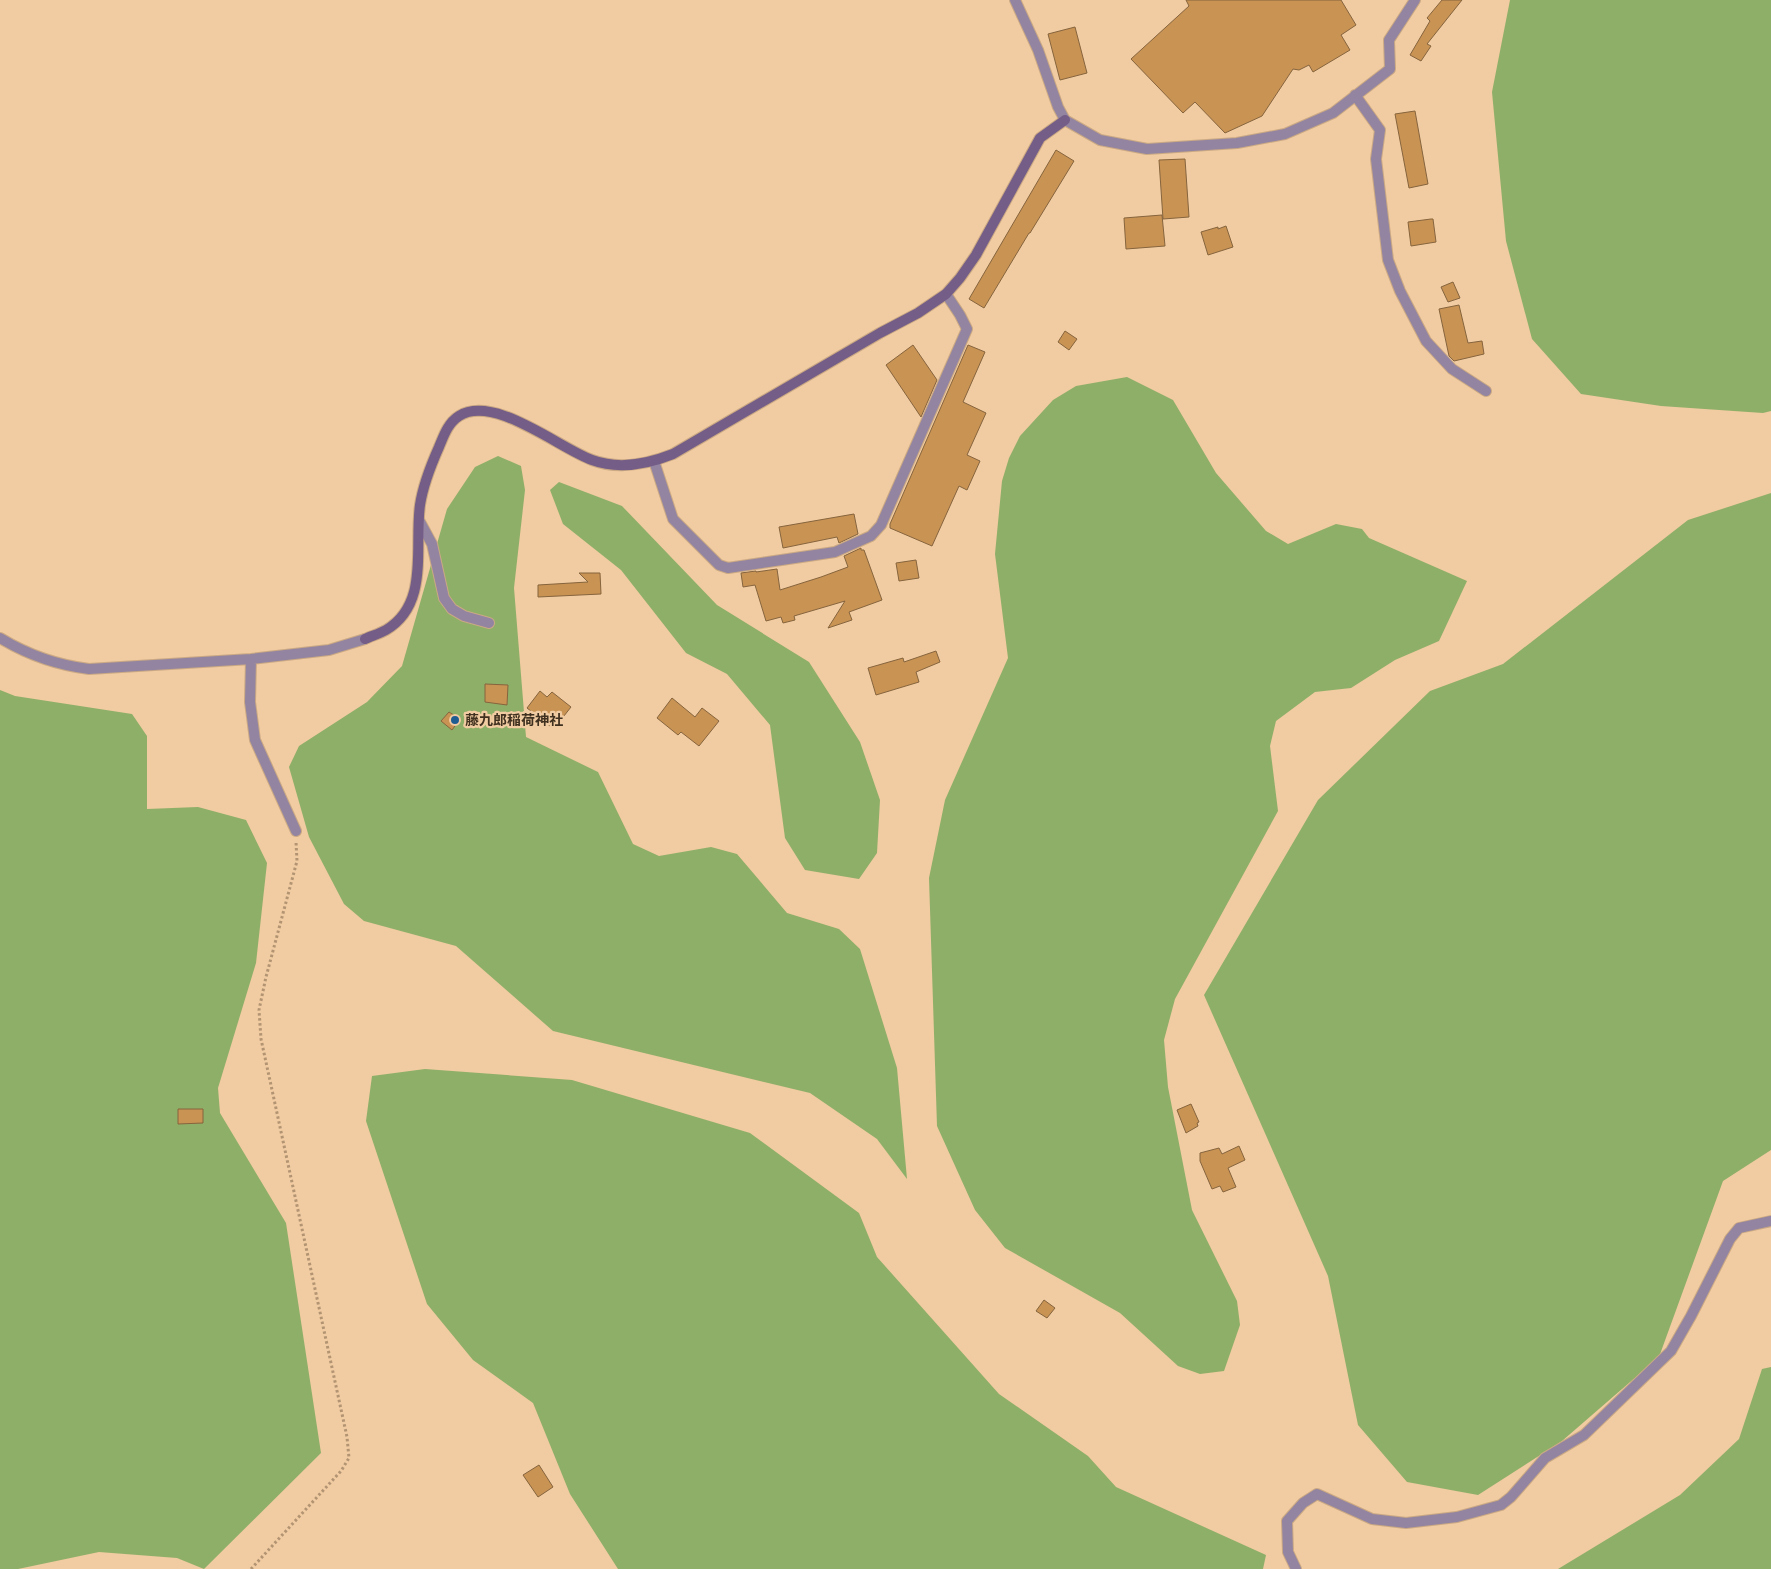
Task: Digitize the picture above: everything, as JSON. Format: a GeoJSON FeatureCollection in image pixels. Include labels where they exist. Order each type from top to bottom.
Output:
{"type":"FeatureCollection","features":[{"type":"Feature","properties":{"kind":"street"},"geometry":{"type":"LineString","coordinates":[[1014,0],[1038,50],[1058,107],[1065,120],[1100,140],[1147,149],[1238,143],[1285,134],[1333,113],[1390,69],[1389,40],[1415,0]]}},
{"type":"Feature","properties":{"kind":"street"},"geometry":{"type":"LineString","coordinates":[[1355,95],[1380,130],[1376,159],[1388,260],[1400,291],[1426,341],[1452,370],[1486,391]]}},
{"type":"Feature","properties":{"kind":"street"},"geometry":{"type":"LineString","coordinates":[[0,638],[39,658],[66,666],[89,668],[251,659],[328,650],[365,639],[386,630],[402,618],[412,601],[418,564],[420,505],[435,456],[449,425],[461,415],[476,411],[499,414],[520,421],[593,461],[640,465],[673,454],[946,294],[976,255],[1040,138],[1065,120]]}},
{"type":"Feature","properties":{"kind":"street"},"geometry":{"type":"LineString","coordinates":[[654,461],[673,519],[719,565],[728,568],[835,552],[871,536],[881,525],[967,329],[946,294]]}},
{"type":"Feature","properties":{"kind":"street"},"geometry":{"type":"LineString","coordinates":[[419,520],[424,526],[432,544],[444,598],[452,609],[464,616],[489,623]]}},
{"type":"Feature","properties":{"kind":"street"},"geometry":{"type":"LineString","coordinates":[[251,659],[250,702],[255,740],[296,831]]}},
{"type":"Feature","properties":{"kind":"street"},"geometry":{"type":"LineString","coordinates":[[1296,1569],[1288,1552],[1287,1521],[1303,1503],[1317,1494],[1372,1519],[1406,1523],[1457,1517],[1501,1505],[1511,1497],[1545,1458],[1584,1435],[1671,1352],[1730,1239],[1740,1228],[1771,1221]]}},
{"type":"Feature","properties":{"kind":"path"},"geometry":{"type":"LineString","coordinates":[[251,1569],[341,1471],[349,1458],[341,1409],[261,1039],[259,1010],[297,861],[296,831]]}},
{"type":"Feature","properties":{"kind":"green space"},"geometry":{"type":"Polygon","coordinates":[[[1510,0],[1771,0],[1771,411],[1763,413],[1661,406],[1581,394],[1532,339],[1506,241],[1492,92],[1510,0]]]}},
{"type":"Feature","properties":{"kind":"green space"},"geometry":{"type":"Polygon","coordinates":[[[1127,377],[1173,400],[1216,473],[1266,531],[1288,544],[1336,524],[1362,529],[1369,538],[1467,581],[1439,641],[1395,660],[1351,688],[1315,692],[1276,721],[1270,746],[1278,811],[1175,999],[1164,1040],[1168,1087],[1192,1210],[1237,1301],[1240,1325],[1224,1371],[1200,1374],[1178,1366],[1120,1313],[1005,1248],[975,1210],[937,1126],[929,878],[945,800],[1008,658],[995,554],[1002,481],[1009,458],[1020,436],[1053,400],[1076,386],[1127,377]]]}},
{"type":"Feature","properties":{"kind":"green space"},"geometry":{"type":"Polygon","coordinates":[[[498,456],[521,466],[525,490],[514,588],[526,737],[598,772],[633,844],[659,856],[711,847],[737,854],[787,913],[839,929],[860,949],[897,1068],[907,1179],[877,1139],[810,1093],[553,1031],[456,946],[364,921],[344,904],[309,837],[289,767],[299,746],[367,702],[402,666],[447,509],[475,467],[498,456]]]}},
{"type":"Feature","properties":{"kind":"green space"},"geometry":{"type":"Polygon","coordinates":[[[559,482],[622,506],[717,605],[809,662],[860,742],[880,800],[877,853],[859,879],[805,870],[785,838],[770,725],[727,674],[686,653],[621,570],[563,524],[550,490],[559,482]]]}},
{"type":"Feature","properties":{"kind":"green space"},"geometry":{"type":"Polygon","coordinates":[[[1771,493],[1771,1150],[1723,1181],[1659,1357],[1562,1441],[1478,1495],[1407,1482],[1358,1425],[1328,1276],[1204,995],[1318,800],[1430,691],[1503,664],[1688,520],[1771,493]]]}},
{"type":"Feature","properties":{"kind":"green space"},"geometry":{"type":"Polygon","coordinates":[[[0,690],[15,696],[132,714],[147,736],[147,809],[198,807],[246,820],[267,863],[256,963],[218,1088],[220,1113],[286,1223],[321,1453],[204,1569],[177,1558],[99,1552],[18,1569],[0,1569],[0,690]]]}},
{"type":"Feature","properties":{"kind":"green space"},"geometry":{"type":"Polygon","coordinates":[[[425,1069],[572,1080],[750,1133],[859,1213],[877,1257],[999,1394],[1088,1456],[1116,1487],[1266,1555],[1263,1569],[618,1569],[570,1494],[533,1403],[473,1360],[427,1304],[366,1121],[372,1076],[425,1069]]]}},
{"type":"Feature","properties":{"kind":"green space"},"geometry":{"type":"Polygon","coordinates":[[[1771,1367],[1771,1569],[1558,1569],[1680,1495],[1739,1439],[1762,1369],[1771,1367]]]}},
{"type":"Feature","properties":{"kind":"building"},"geometry":{"type":"Polygon","coordinates":[[[1186,0],[1341,0],[1356,25],[1341,35],[1350,50],[1313,72],[1309,65],[1299,70],[1293,69],[1262,116],[1225,133],[1195,102],[1183,113],[1131,59],[1189,6],[1186,0]]]}},
{"type":"Feature","properties":{"kind":"building"},"geometry":{"type":"Polygon","coordinates":[[[1442,0],[1462,0],[1427,44],[1431,46],[1421,61],[1410,55],[1430,21],[1427,18],[1442,0]]]}},
{"type":"Feature","properties":{"kind":"building"},"geometry":{"type":"Polygon","coordinates":[[[1075,27],[1087,73],[1060,80],[1048,34],[1075,27]]]}},
{"type":"Feature","properties":{"kind":"building"},"geometry":{"type":"Polygon","coordinates":[[[1415,111],[1428,184],[1409,188],[1395,114],[1415,111]]]}},
{"type":"Feature","properties":{"kind":"building"},"geometry":{"type":"Polygon","coordinates":[[[1056,150],[1074,161],[984,308],[969,299],[1056,150]]]}},
{"type":"Feature","properties":{"kind":"building"},"geometry":{"type":"Polygon","coordinates":[[[1185,159],[1189,217],[1163,219],[1159,160],[1185,159]]]}},
{"type":"Feature","properties":{"kind":"building"},"geometry":{"type":"Polygon","coordinates":[[[1162,215],[1165,246],[1126,249],[1124,218],[1162,215]]]}},
{"type":"Feature","properties":{"kind":"building"},"geometry":{"type":"Polygon","coordinates":[[[1433,219],[1436,242],[1411,246],[1408,222],[1433,219]]]}},
{"type":"Feature","properties":{"kind":"building"},"geometry":{"type":"Polygon","coordinates":[[[1226,226],[1233,247],[1208,255],[1201,232],[1226,226]]]}},
{"type":"Feature","properties":{"kind":"building"},"geometry":{"type":"Polygon","coordinates":[[[1453,282],[1460,298],[1448,302],[1441,287],[1453,282]]]}},
{"type":"Feature","properties":{"kind":"building"},"geometry":{"type":"Polygon","coordinates":[[[1459,305],[1468,343],[1482,341],[1484,354],[1454,361],[1449,356],[1439,309],[1459,305]]]}},
{"type":"Feature","properties":{"kind":"building"},"geometry":{"type":"Polygon","coordinates":[[[1065,331],[1077,339],[1069,350],[1058,342],[1065,331]]]}},
{"type":"Feature","properties":{"kind":"building"},"geometry":{"type":"Polygon","coordinates":[[[913,345],[937,380],[921,417],[886,365],[913,345]]]}},
{"type":"Feature","properties":{"kind":"building"},"geometry":{"type":"Polygon","coordinates":[[[968,345],[985,352],[963,402],[986,413],[967,455],[980,461],[967,490],[959,486],[932,546],[890,528],[890,524],[968,345]]]}},
{"type":"Feature","properties":{"kind":"building"},"geometry":{"type":"Polygon","coordinates":[[[854,514],[858,534],[839,543],[837,537],[783,548],[779,527],[854,514]]]}},
{"type":"Feature","properties":{"kind":"building"},"geometry":{"type":"Polygon","coordinates":[[[861,548],[861,550],[864,550],[882,600],[849,612],[852,620],[828,628],[845,601],[794,616],[795,620],[783,623],[781,617],[766,621],[755,585],[743,587],[741,573],[756,571],[777,569],[780,590],[821,577],[848,567],[844,556],[861,548]]]}},
{"type":"Feature","properties":{"kind":"building"},"geometry":{"type":"Polygon","coordinates":[[[916,560],[919,578],[899,581],[896,563],[916,560]]]}},
{"type":"Feature","properties":{"kind":"building"},"geometry":{"type":"Polygon","coordinates":[[[579,573],[600,573],[601,594],[538,597],[538,585],[588,582],[579,573]]]}},
{"type":"Feature","properties":{"kind":"building"},"geometry":{"type":"Polygon","coordinates":[[[936,651],[940,662],[916,672],[919,682],[876,695],[868,668],[903,658],[904,662],[936,651]]]}},
{"type":"Feature","properties":{"kind":"building"},"geometry":{"type":"Polygon","coordinates":[[[485,684],[508,685],[507,705],[485,702],[485,684]]]}},
{"type":"Feature","properties":{"kind":"building"},"geometry":{"type":"Polygon","coordinates":[[[540,691],[547,697],[552,692],[571,707],[560,721],[556,718],[550,726],[527,708],[540,691]]]}},
{"type":"Feature","properties":{"kind":"building"},"geometry":{"type":"Polygon","coordinates":[[[672,698],[695,717],[702,708],[719,721],[699,746],[681,732],[678,735],[657,718],[672,698]]]}},
{"type":"Feature","properties":{"kind":"building"},"geometry":{"type":"Polygon","coordinates":[[[449,712],[460,719],[452,730],[441,721],[449,712]]]}},
{"type":"Feature","properties":{"kind":"building"},"geometry":{"type":"Polygon","coordinates":[[[1191,1104],[1199,1122],[1197,1123],[1198,1126],[1186,1133],[1177,1110],[1191,1104]]]}},
{"type":"Feature","properties":{"kind":"building"},"geometry":{"type":"Polygon","coordinates":[[[178,1109],[203,1109],[203,1123],[178,1124],[178,1109]]]}},
{"type":"Feature","properties":{"kind":"building"},"geometry":{"type":"Polygon","coordinates":[[[1239,1146],[1245,1160],[1228,1168],[1236,1187],[1223,1192],[1220,1186],[1212,1189],[1200,1161],[1200,1153],[1219,1148],[1222,1154],[1239,1146]]]}},
{"type":"Feature","properties":{"kind":"building"},"geometry":{"type":"Polygon","coordinates":[[[1044,1300],[1055,1308],[1047,1318],[1036,1311],[1044,1300]]]}},
{"type":"Feature","properties":{"kind":"building"},"geometry":{"type":"Polygon","coordinates":[[[539,1465],[553,1487],[538,1497],[523,1475],[539,1465]]]}},
{"type":"Feature","properties":{"kind":"place","name":"藤九郎稲荷神社"},"geometry":{"type":"Point","coordinates":[455,720]}}]}
